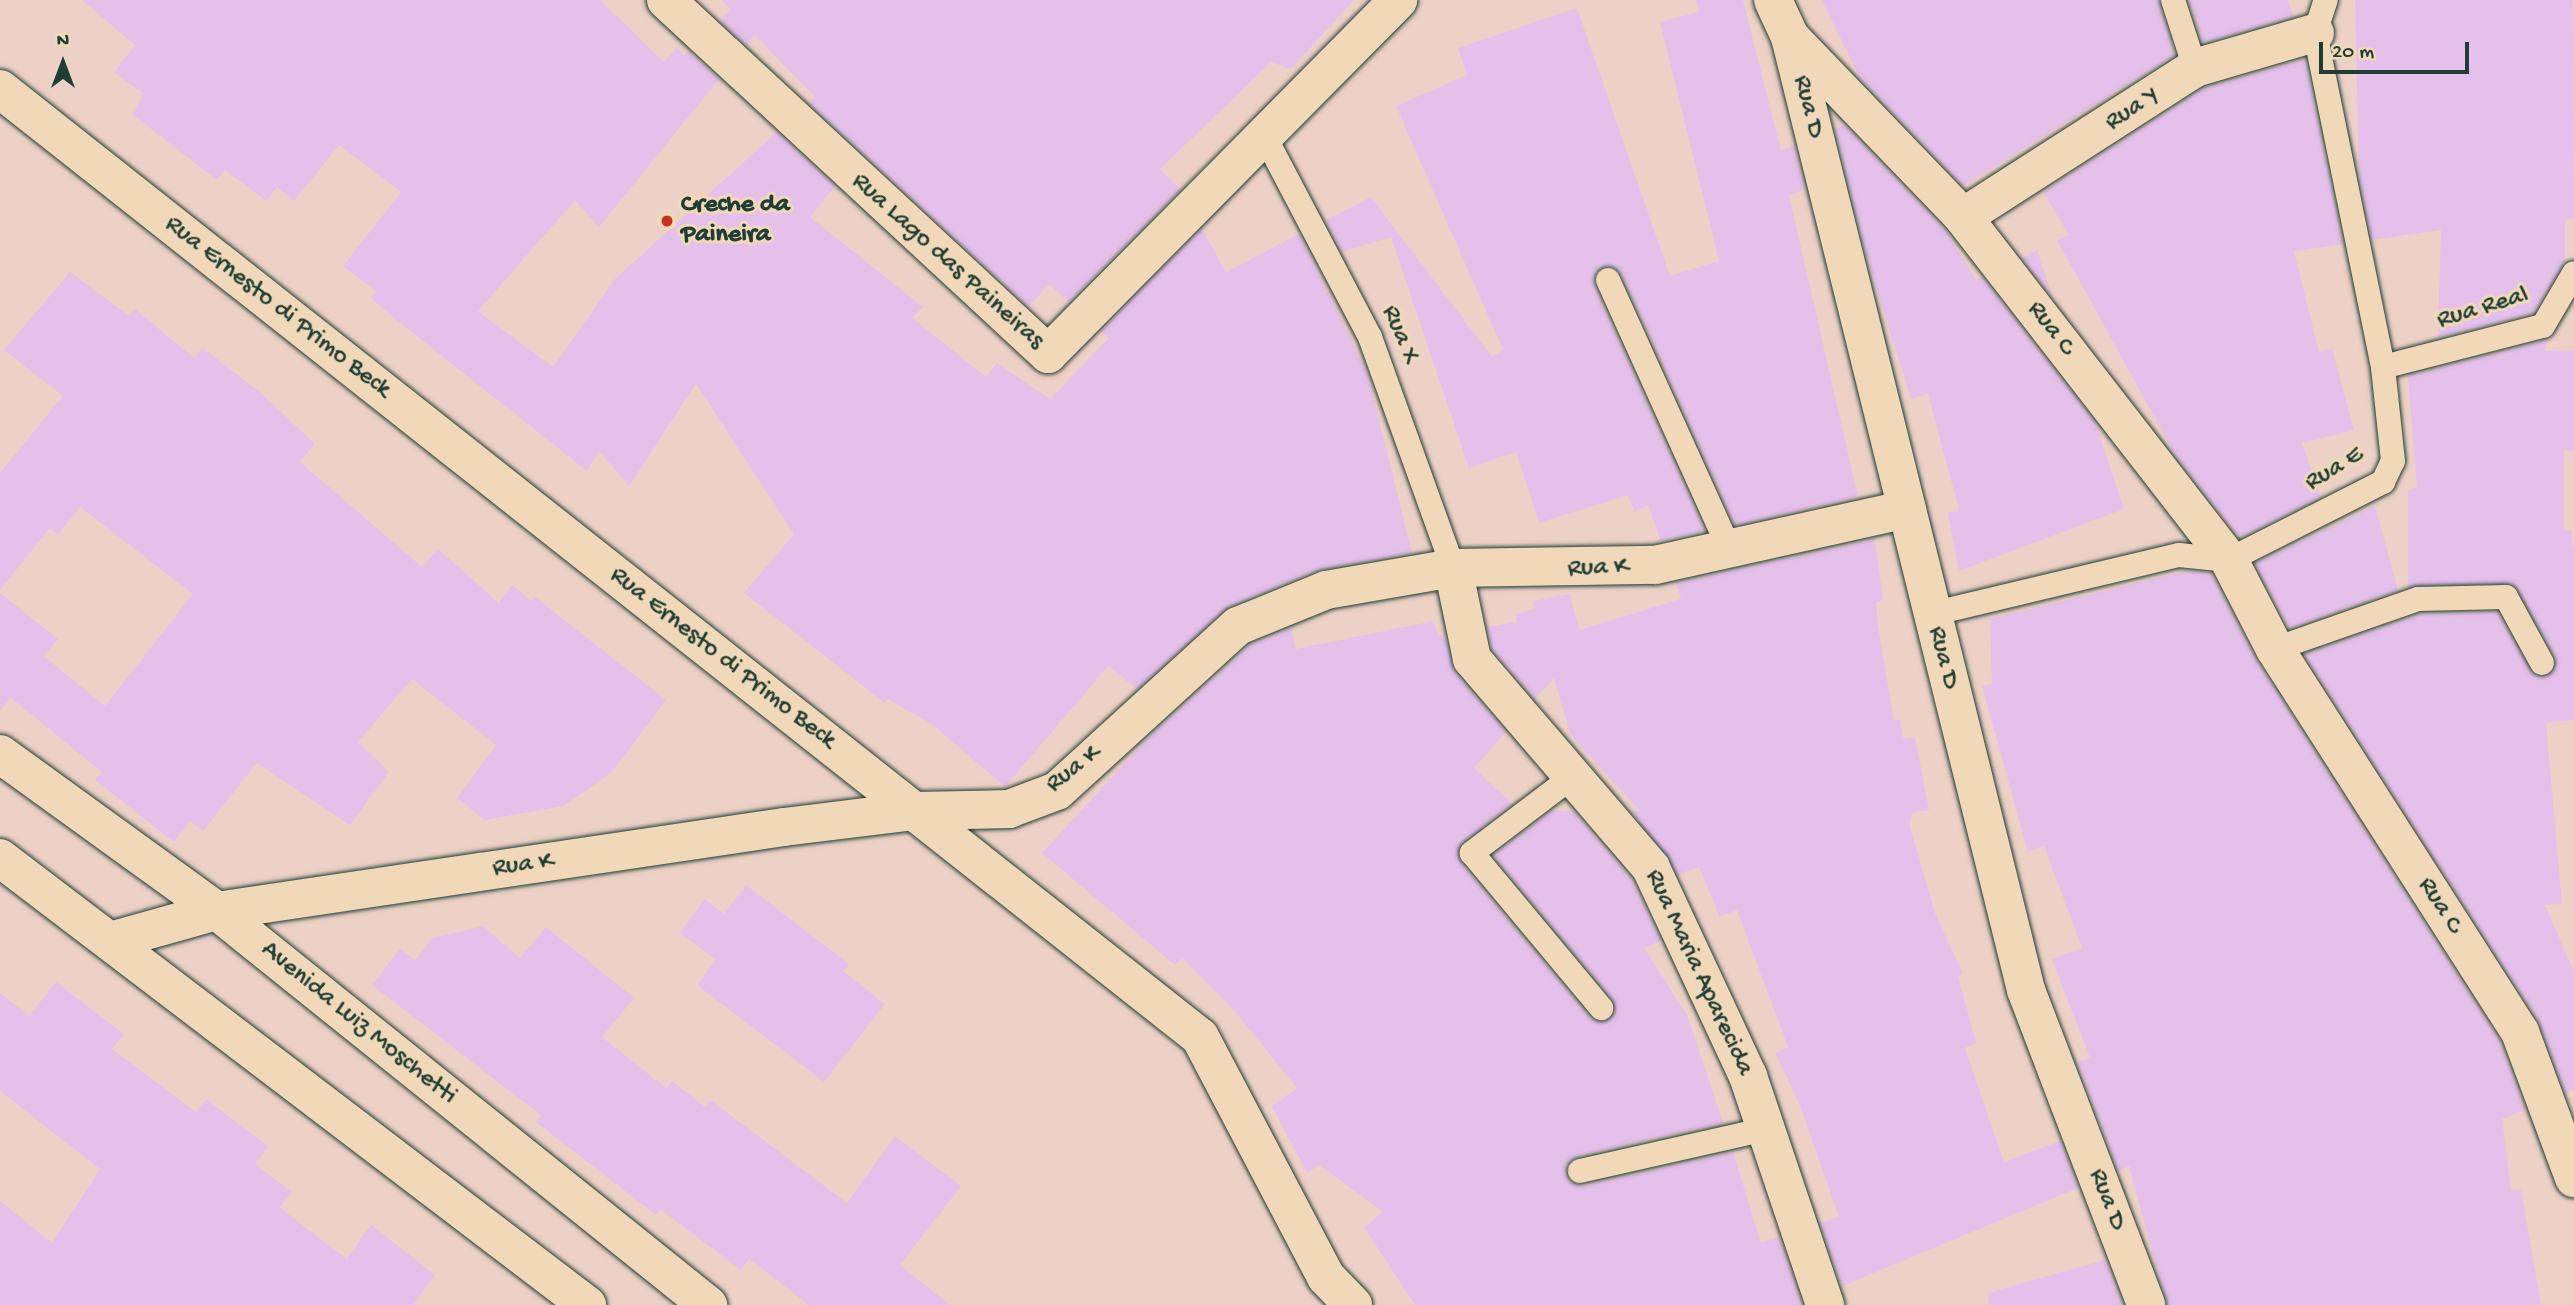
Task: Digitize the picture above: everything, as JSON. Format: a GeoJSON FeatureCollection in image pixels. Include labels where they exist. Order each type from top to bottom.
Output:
{"type":"FeatureCollection","features":[{"type":"Feature","properties":{"kind":"street","name":"Rua Lago das Paineiras"},"geometry":{"type":"LineString","coordinates":[[666,0],[1048,354],[1398,0]]}},
{"type":"Feature","properties":{"kind":"street","name":"Rua D"},"geometry":{"type":"LineString","coordinates":[[1773,0],[1790,37],[2026,990],[2146,1305]]}},
{"type":"Feature","properties":{"kind":"street","name":"Rua Y"},"geometry":{"type":"LineString","coordinates":[[1963,217],[2195,68],[2320,16]]}},
{"type":"Feature","properties":{"kind":"street","name":"Rua C"},"geometry":{"type":"LineString","coordinates":[[1790,37],[1963,217],[2229,560],[2275,649],[2520,1032],[2574,1178]]}},
{"type":"Feature","properties":{"kind":"street","name":"Rua Ernesto di Primo Beck"},"geometry":{"type":"LineString","coordinates":[[0,89],[1200,1037],[1326,1277],[1353,1305]]}},
{"type":"Feature","properties":{"kind":"street","name":"Rua K"},"geometry":{"type":"LineString","coordinates":[[110,941],[217,911],[915,811],[1009,809],[1057,791],[1238,626],[1326,590],[1453,568],[1642,566],[1730,550],[1907,509]]}},
{"type":"Feature","properties":{"kind":"street","name":"Rua Maria Aparecida"},"geometry":{"type":"LineString","coordinates":[[1453,568],[1472,659],[1651,868],[1766,1129],[1825,1305]]}},
{"type":"Feature","properties":{"kind":"street","name":"Avenida Luiz Moschetti"},"geometry":{"type":"LineString","coordinates":[[0,754],[217,911],[708,1305]]}},
{"type":"Feature","properties":{"kind":"street"},"geometry":{"type":"LineString","coordinates":[[0,858],[587,1305]]}},
{"type":"Feature","properties":{"kind":"lane"},"geometry":{"type":"LineString","coordinates":[[2173,0],[2195,68]]}},
{"type":"Feature","properties":{"kind":"lane","name":"Rua E"},"geometry":{"type":"LineString","coordinates":[[2229,560],[2383,482],[2393,461],[2383,367],[2320,16]]}},
{"type":"Feature","properties":{"kind":"lane","name":"Rua X"},"geometry":{"type":"LineString","coordinates":[[1265,136],[1370,337],[1453,568]]}},
{"type":"Feature","properties":{"kind":"lane","name":"Rua Real"},"geometry":{"type":"LineString","coordinates":[[2383,367],[2543,326],[2574,273]]}},
{"type":"Feature","properties":{"kind":"lane"},"geometry":{"type":"LineString","coordinates":[[1608,280],[1730,550]]}},
{"type":"Feature","properties":{"kind":"lane"},"geometry":{"type":"LineString","coordinates":[[1931,614],[2179,555],[2229,560]]}},
{"type":"Feature","properties":{"kind":"lane"},"geometry":{"type":"LineString","coordinates":[[2275,649],[2418,599],[2506,597],[2542,663]]}},
{"type":"Feature","properties":{"kind":"lane"},"geometry":{"type":"LineString","coordinates":[[1572,776],[1472,853],[1601,1009]]}},
{"type":"Feature","properties":{"kind":"lane"},"geometry":{"type":"LineString","coordinates":[[1580,1171],[1766,1129]]}},
{"type":"Feature","properties":{"kind":"building"},"geometry":{"type":"Polygon","coordinates":[[[82,0],[600,0],[664,62],[677,48],[684,55],[688,51],[719,79],[599,227],[575,200],[478,311],[553,367],[615,279],[777,132],[835,186],[810,217],[923,307],[912,318],[986,377],[997,363],[1050,399],[1109,338],[1101,331],[1202,229],[1226,272],[1299,234],[1367,372],[1412,553],[1318,570],[1230,606],[1137,689],[1108,666],[1005,787],[933,725],[888,699],[885,703],[744,593],[794,534],[696,384],[629,486],[599,451],[587,471],[394,318],[371,298],[376,291],[343,266],[401,192],[339,145],[294,201],[277,187],[266,201],[225,170],[217,180],[133,115],[143,94],[114,72],[135,45],[82,0]]]}},
{"type":"Feature","properties":{"kind":"building"},"geometry":{"type":"Polygon","coordinates":[[[721,0],[1354,0],[1291,69],[1271,62],[1160,169],[1181,189],[1069,302],[1049,284],[1029,307],[809,103],[815,97],[755,35],[747,45],[720,21],[731,10],[721,0]]]}},
{"type":"Feature","properties":{"kind":"building"},"geometry":{"type":"Polygon","coordinates":[[[1696,0],[1743,0],[1781,151],[1794,145],[1805,190],[1789,195],[1858,497],[1735,525],[1622,274],[1609,265],[1596,272],[1594,286],[1705,531],[1661,541],[1648,506],[1634,511],[1628,495],[1539,523],[1516,452],[1469,468],[1391,237],[1342,252],[1326,220],[1371,197],[1492,357],[1503,350],[1396,106],[1467,75],[1458,48],[1577,8],[1670,276],[1719,261],[1660,22],[1699,12],[1696,0]]]}},
{"type":"Feature","properties":{"kind":"building"},"geometry":{"type":"Polygon","coordinates":[[[1822,0],[2159,0],[2175,55],[1963,186],[1860,78],[1822,0]]]}},
{"type":"Feature","properties":{"kind":"building"},"geometry":{"type":"Polygon","coordinates":[[[2189,0],[2287,0],[2294,16],[2203,43],[2189,0]]]}},
{"type":"Feature","properties":{"kind":"building"},"geometry":{"type":"Polygon","coordinates":[[[2355,0],[2573,0],[2574,218],[2565,220],[2565,262],[2533,313],[2438,338],[2441,230],[2372,240],[2359,173],[2355,0]]]}},
{"type":"Feature","properties":{"kind":"building"},"geometry":{"type":"Polygon","coordinates":[[[2305,59],[2343,244],[2294,251],[2319,352],[2332,348],[2354,430],[2302,443],[2321,497],[2240,538],[2177,458],[2057,240],[2069,235],[2043,192],[2204,88],[2305,59]]]}},
{"type":"Feature","properties":{"kind":"building"},"geometry":{"type":"Polygon","coordinates":[[[1844,125],[1946,231],[1976,280],[1982,277],[2095,422],[2124,509],[1959,571],[1948,513],[1959,510],[1928,394],[1911,399],[1865,250],[1835,129],[1844,125]]]}},
{"type":"Feature","properties":{"kind":"building"},"geometry":{"type":"Polygon","coordinates":[[[2037,250],[2052,296],[2022,258],[2037,250]]]}},
{"type":"Feature","properties":{"kind":"building"},"geometry":{"type":"Polygon","coordinates":[[[70,272],[129,316],[135,309],[194,358],[203,348],[262,394],[315,444],[300,462],[422,567],[438,549],[499,603],[512,585],[532,601],[535,597],[666,700],[611,773],[563,806],[485,820],[457,798],[496,745],[412,679],[358,742],[389,772],[350,825],[257,763],[203,831],[190,821],[174,842],[95,780],[102,772],[11,698],[0,711],[0,593],[58,639],[44,656],[105,706],[193,594],[80,507],[58,535],[50,528],[0,590],[0,473],[63,396],[4,350],[70,272]]]}},
{"type":"Feature","properties":{"kind":"building"},"geometry":{"type":"Polygon","coordinates":[[[2548,340],[2545,351],[2574,350],[2574,450],[2564,451],[2564,530],[2571,529],[2574,551],[2574,720],[2546,723],[2562,904],[2545,905],[2574,972],[2574,1090],[2566,1093],[2538,1020],[2304,654],[2421,614],[2497,612],[2534,675],[2554,671],[2555,656],[2513,584],[2408,587],[2408,491],[2417,487],[2408,376],[2548,340]]]}},
{"type":"Feature","properties":{"kind":"building"},"geometry":{"type":"Polygon","coordinates":[[[2375,506],[2398,590],[2289,628],[2255,563],[2375,506]]]}},
{"type":"Feature","properties":{"kind":"building"},"geometry":{"type":"Polygon","coordinates":[[[1875,539],[1883,600],[1876,602],[1878,626],[1894,721],[1900,719],[1903,739],[1915,737],[1929,810],[1912,813],[1909,823],[1935,913],[1963,974],[1958,976],[1976,1043],[1965,1048],[2004,1162],[2060,1141],[2078,1188],[1842,1286],[1820,1223],[1839,1217],[1799,1103],[1775,1053],[1788,1047],[1737,910],[1720,917],[1699,867],[1678,875],[1631,811],[1640,811],[1570,734],[1554,678],[1535,699],[1492,649],[1488,627],[1517,622],[1516,614],[1534,609],[1533,601],[1570,594],[1579,630],[1681,599],[1676,583],[1875,539]]]}},
{"type":"Feature","properties":{"kind":"building"},"geometry":{"type":"Polygon","coordinates":[[[2187,571],[2211,573],[2257,661],[2500,1042],[2525,1110],[2502,1119],[2511,1190],[2521,1189],[2541,1305],[2167,1305],[2129,1166],[2118,1171],[2078,1062],[2090,1058],[2052,959],[2082,948],[2044,846],[2028,852],[1982,686],[1992,684],[1990,619],[2187,571]]]}},
{"type":"Feature","properties":{"kind":"building"},"geometry":{"type":"Polygon","coordinates":[[[1434,621],[1438,636],[1445,635],[1455,673],[1506,732],[1474,768],[1512,804],[1462,842],[1460,862],[1590,1018],[1604,1022],[1615,1012],[1612,998],[1493,855],[1552,811],[1573,811],[1632,880],[1661,941],[1644,948],[1687,1015],[1723,1123],[1577,1156],[1566,1166],[1569,1181],[1583,1186],[1733,1152],[1761,1243],[1779,1237],[1802,1305],[1415,1305],[1364,1227],[1383,1212],[1319,1165],[1307,1173],[1272,1106],[1297,1088],[1234,1010],[1182,958],[1175,965],[1042,853],[1152,734],[1250,645],[1291,628],[1296,649],[1434,621]]]}},
{"type":"Feature","properties":{"kind":"building"},"geometry":{"type":"Polygon","coordinates":[[[746,885],[849,964],[843,971],[885,1004],[824,1082],[697,985],[716,960],[680,933],[705,899],[724,914],[746,885]]]}},
{"type":"Feature","properties":{"kind":"building"},"geometry":{"type":"Polygon","coordinates":[[[483,926],[520,958],[546,927],[634,998],[602,1037],[666,1088],[672,1081],[705,1107],[710,1100],[847,1203],[895,1136],[961,1186],[900,1265],[950,1305],[809,1305],[749,1259],[741,1270],[660,1209],[656,1215],[536,1122],[541,1115],[372,985],[400,949],[415,960],[433,938],[483,926]]]}},
{"type":"Feature","properties":{"kind":"building"},"geometry":{"type":"Polygon","coordinates":[[[56,982],[124,1034],[112,1049],[196,1112],[206,1099],[268,1146],[255,1164],[292,1192],[280,1208],[347,1259],[371,1225],[435,1275],[413,1305],[0,1305],[0,1201],[52,1243],[100,1169],[0,1091],[0,993],[29,1016],[56,982]]]}},
{"type":"Feature","properties":{"kind":"building"},"geometry":{"type":"Polygon","coordinates":[[[2105,1260],[2123,1305],[1989,1305],[1988,1293],[2105,1260]]]}},
{"type":"Feature","properties":{"kind":"place","name":"Creche da Paineira"},"geometry":{"type":"Point","coordinates":[667,221]}}]}
